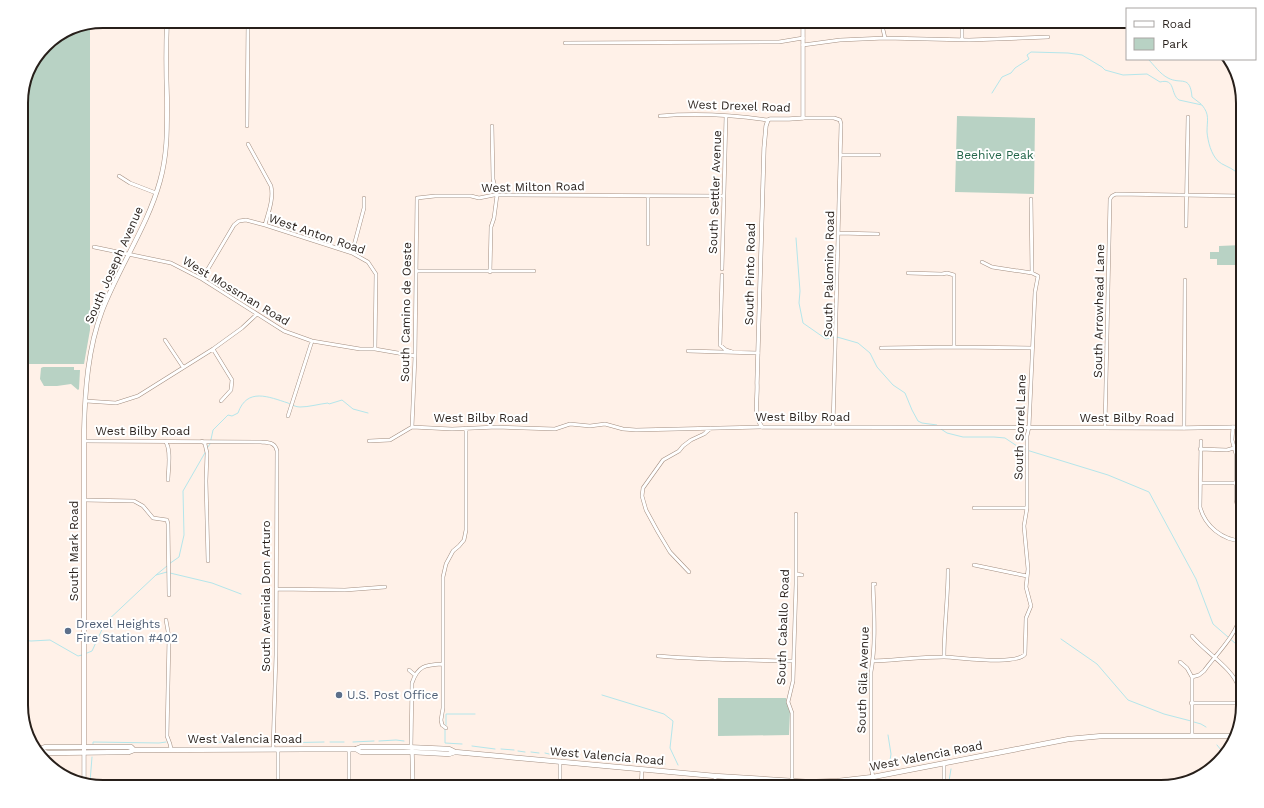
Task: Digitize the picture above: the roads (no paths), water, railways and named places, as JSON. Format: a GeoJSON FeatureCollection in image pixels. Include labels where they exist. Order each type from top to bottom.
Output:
{"type":"FeatureCollection","features":[{"type":"Feature","properties":{"kind":"main road","name":"South Joseph Avenue"},"geometry":{"type":"LineString","coordinates":[[84,441],[86,401],[94,336],[103,309],[156,193],[162,173],[167,140],[166,28]]}},
{"type":"Feature","properties":{"kind":"main road","name":"South Mark Road"},"geometry":{"type":"LineString","coordinates":[[84,441],[84,750]]}},
{"type":"Feature","properties":{"kind":"main road","name":"West Valencia Road"},"geometry":{"type":"LineString","coordinates":[[842,780],[871,777],[944,764],[1076,738],[1107,736],[1229,736]]}},
{"type":"Feature","properties":{"kind":"main road","name":"West Valencia Road"},"geometry":{"type":"LineString","coordinates":[[43,749],[46,748],[129,752],[134,750],[171,749],[356,749],[361,752],[411,749],[449,754],[455,752],[754,780]]}},
{"type":"Feature","properties":{"kind":"street"},"geometry":{"type":"LineString","coordinates":[[247,126],[248,28]]}},
{"type":"Feature","properties":{"kind":"street"},"geometry":{"type":"LineString","coordinates":[[802,28],[803,118]]}},
{"type":"Feature","properties":{"kind":"street"},"geometry":{"type":"LineString","coordinates":[[883,28],[885,38]]}},
{"type":"Feature","properties":{"kind":"street"},"geometry":{"type":"LineString","coordinates":[[962,28],[962,40]]}},
{"type":"Feature","properties":{"kind":"street"},"geometry":{"type":"LineString","coordinates":[[565,43],[779,42],[803,38]]}},
{"type":"Feature","properties":{"kind":"street"},"geometry":{"type":"LineString","coordinates":[[803,45],[840,40],[885,38],[962,40],[1048,38]]}},
{"type":"Feature","properties":{"kind":"street","name":"West Drexel Road"},"geometry":{"type":"LineString","coordinates":[[660,116],[677,114],[743,116],[768,120],[773,118],[834,118],[841,122]]}},
{"type":"Feature","properties":{"kind":"street","name":"South Settler Avenue"},"geometry":{"type":"LineString","coordinates":[[722,269],[726,116]]}},
{"type":"Feature","properties":{"kind":"street"},"geometry":{"type":"LineString","coordinates":[[1186,226],[1188,117]]}},
{"type":"Feature","properties":{"kind":"street","name":"South Pinto Road"},"geometry":{"type":"LineString","coordinates":[[762,427],[757,416],[758,353],[764,148],[768,120]]}},
{"type":"Feature","properties":{"kind":"street","name":"South Palomino Road"},"geometry":{"type":"LineString","coordinates":[[833,427],[841,122]]}},
{"type":"Feature","properties":{"kind":"street"},"geometry":{"type":"LineString","coordinates":[[490,272],[491,227],[494,218],[497,195],[493,179],[492,126]]}},
{"type":"Feature","properties":{"kind":"street"},"geometry":{"type":"LineString","coordinates":[[248,144],[269,182],[272,192],[265,225]]}},
{"type":"Feature","properties":{"kind":"street"},"geometry":{"type":"LineString","coordinates":[[840,155],[879,154]]}},
{"type":"Feature","properties":{"kind":"street"},"geometry":{"type":"LineString","coordinates":[[119,176],[130,183],[156,193]]}},
{"type":"Feature","properties":{"kind":"street","name":"South Arrowhead Lane"},"geometry":{"type":"LineString","coordinates":[[1105,427],[1110,199],[1116,194],[1186,195]]}},
{"type":"Feature","properties":{"kind":"street","name":"West Milton Road"},"geometry":{"type":"LineString","coordinates":[[418,198],[436,196],[471,196],[479,198],[497,195],[723,196]]}},
{"type":"Feature","properties":{"kind":"street"},"geometry":{"type":"LineString","coordinates":[[1186,195],[1236,196]]}},
{"type":"Feature","properties":{"kind":"street"},"geometry":{"type":"LineString","coordinates":[[648,196],[648,244]]}},
{"type":"Feature","properties":{"kind":"street"},"geometry":{"type":"LineString","coordinates":[[352,253],[364,208],[364,198]]}},
{"type":"Feature","properties":{"kind":"street","name":"South Camino de Oeste"},"geometry":{"type":"LineString","coordinates":[[412,427],[418,198]]}},
{"type":"Feature","properties":{"kind":"street","name":"South Sorrel Lane"},"geometry":{"type":"LineString","coordinates":[[944,657],[982,660],[1015,659],[1024,656],[1026,650],[1026,618],[1031,606],[1027,592],[1028,569],[1024,526],[1027,508],[1027,436],[1029,427],[1035,292],[1038,276],[1032,273],[1031,199]]}},
{"type":"Feature","properties":{"kind":"street","name":"West Anton Road"},"geometry":{"type":"LineString","coordinates":[[202,279],[234,225],[239,221],[246,220],[265,225],[352,253],[368,262],[376,274],[375,349]]}},
{"type":"Feature","properties":{"kind":"street"},"geometry":{"type":"LineString","coordinates":[[839,234],[878,234]]}},
{"type":"Feature","properties":{"kind":"street","name":"West Mossman Road"},"geometry":{"type":"LineString","coordinates":[[94,247],[171,263],[202,279],[256,315],[284,331],[312,341],[415,356]]}},
{"type":"Feature","properties":{"kind":"street"},"geometry":{"type":"LineString","coordinates":[[982,262],[992,267],[1032,273]]}},
{"type":"Feature","properties":{"kind":"street"},"geometry":{"type":"LineString","coordinates":[[417,271],[534,272]]}},
{"type":"Feature","properties":{"kind":"street"},"geometry":{"type":"LineString","coordinates":[[908,273],[947,273],[954,275],[954,347]]}},
{"type":"Feature","properties":{"kind":"street"},"geometry":{"type":"LineString","coordinates":[[722,275],[720,345],[726,350],[732,352]]}},
{"type":"Feature","properties":{"kind":"street"},"geometry":{"type":"LineString","coordinates":[[1184,428],[1185,280]]}},
{"type":"Feature","properties":{"kind":"street"},"geometry":{"type":"LineString","coordinates":[[86,401],[116,403],[138,396],[212,349],[242,328],[256,315]]}},
{"type":"Feature","properties":{"kind":"street"},"geometry":{"type":"LineString","coordinates":[[165,340],[183,367]]}},
{"type":"Feature","properties":{"kind":"street"},"geometry":{"type":"LineString","coordinates":[[288,416],[312,341]]}},
{"type":"Feature","properties":{"kind":"street"},"geometry":{"type":"LineString","coordinates":[[881,348],[1032,348]]}},
{"type":"Feature","properties":{"kind":"street"},"geometry":{"type":"LineString","coordinates":[[212,349],[232,380],[231,390],[220,401]]}},
{"type":"Feature","properties":{"kind":"street"},"geometry":{"type":"LineString","coordinates":[[688,352],[758,353]]}},
{"type":"Feature","properties":{"kind":"street","name":"West Bilby Road"},"geometry":{"type":"LineString","coordinates":[[412,427],[452,429],[497,427],[555,429],[574,424],[590,426],[605,424],[624,429],[636,430],[762,427],[1233,427]]}},
{"type":"Feature","properties":{"kind":"street"},"geometry":{"type":"LineString","coordinates":[[369,441],[390,440],[412,427]]}},
{"type":"Feature","properties":{"kind":"street"},"geometry":{"type":"LineString","coordinates":[[1233,427],[1232,440],[1236,454],[1236,500]]}},
{"type":"Feature","properties":{"kind":"street"},"geometry":{"type":"LineString","coordinates":[[446,728],[442,725],[441,720],[443,708],[443,576],[446,564],[453,551],[464,540],[466,530],[466,428]]}},
{"type":"Feature","properties":{"kind":"street"},"geometry":{"type":"LineString","coordinates":[[689,572],[670,552],[658,532],[646,510],[642,496],[643,488],[664,460],[691,440],[704,434],[711,428]]}},
{"type":"Feature","properties":{"kind":"street","name":"West Bilby Road"},"geometry":{"type":"LineString","coordinates":[[84,441],[202,441],[261,442],[274,444]]}},
{"type":"Feature","properties":{"kind":"street","name":"West Bilby Road"},"geometry":{"type":"LineString","coordinates":[[202,441],[205,444],[207,453],[206,481],[208,560]]}},
{"type":"Feature","properties":{"kind":"street"},"geometry":{"type":"LineString","coordinates":[[1200,441],[1200,507],[1202,515],[1208,524],[1219,534],[1236,541]]}},
{"type":"Feature","properties":{"kind":"street"},"geometry":{"type":"LineString","coordinates":[[165,442],[168,444],[170,449],[168,480]]}},
{"type":"Feature","properties":{"kind":"street","name":"South Avenida Don Arturo"},"geometry":{"type":"LineString","coordinates":[[273,749],[276,654],[277,451],[274,444]]}},
{"type":"Feature","properties":{"kind":"street"},"geometry":{"type":"LineString","coordinates":[[1200,449],[1227,450],[1234,448]]}},
{"type":"Feature","properties":{"kind":"street"},"geometry":{"type":"LineString","coordinates":[[1201,483],[1236,482]]}},
{"type":"Feature","properties":{"kind":"street"},"geometry":{"type":"LineString","coordinates":[[84,500],[134,500],[142,506],[152,518],[167,520],[170,560],[169,595]]}},
{"type":"Feature","properties":{"kind":"street"},"geometry":{"type":"LineString","coordinates":[[974,508],[1027,508]]}},
{"type":"Feature","properties":{"kind":"street","name":"South Caballo Road"},"geometry":{"type":"LineString","coordinates":[[792,780],[792,713],[788,702],[793,681],[796,514]]}},
{"type":"Feature","properties":{"kind":"street"},"geometry":{"type":"LineString","coordinates":[[974,565],[1027,576]]}},
{"type":"Feature","properties":{"kind":"street"},"geometry":{"type":"LineString","coordinates":[[873,661],[944,657],[948,570]]}},
{"type":"Feature","properties":{"kind":"street"},"geometry":{"type":"LineString","coordinates":[[796,574],[802,575]]}},
{"type":"Feature","properties":{"kind":"street","name":"South Gila Avenue"},"geometry":{"type":"LineString","coordinates":[[871,780],[871,672],[873,661],[874,584]]}},
{"type":"Feature","properties":{"kind":"street"},"geometry":{"type":"LineString","coordinates":[[276,589],[346,590],[385,588]]}},
{"type":"Feature","properties":{"kind":"street"},"geometry":{"type":"LineString","coordinates":[[166,620],[169,637],[167,736],[171,749]]}},
{"type":"Feature","properties":{"kind":"street"},"geometry":{"type":"LineString","coordinates":[[1192,677],[1199,675],[1204,671],[1236,627]]}},
{"type":"Feature","properties":{"kind":"street"},"geometry":{"type":"LineString","coordinates":[[1192,636],[1198,644],[1234,677],[1236,682]]}},
{"type":"Feature","properties":{"kind":"street"},"geometry":{"type":"LineString","coordinates":[[658,656],[713,660],[793,661]]}},
{"type":"Feature","properties":{"kind":"street"},"geometry":{"type":"LineString","coordinates":[[1180,662],[1187,668],[1192,677],[1192,736]]}},
{"type":"Feature","properties":{"kind":"street"},"geometry":{"type":"LineString","coordinates":[[413,780],[411,749],[412,682],[419,669],[426,665],[443,664]]}},
{"type":"Feature","properties":{"kind":"street"},"geometry":{"type":"LineString","coordinates":[[416,666],[419,669]]}},
{"type":"Feature","properties":{"kind":"street"},"geometry":{"type":"LineString","coordinates":[[409,670],[415,675]]}},
{"type":"Feature","properties":{"kind":"street"},"geometry":{"type":"LineString","coordinates":[[1191,704],[1236,704]]}},
{"type":"Feature","properties":{"kind":"street"},"geometry":{"type":"LineString","coordinates":[[278,749],[278,780]]}},
{"type":"Feature","properties":{"kind":"street"},"geometry":{"type":"LineString","coordinates":[[349,749],[349,780]]}},
{"type":"Feature","properties":{"kind":"street","name":"South Mark Road"},"geometry":{"type":"LineString","coordinates":[[84,750],[84,777]]}},
{"type":"Feature","properties":{"kind":"street"},"geometry":{"type":"LineString","coordinates":[[560,761],[560,780]]}},
{"type":"Feature","properties":{"kind":"street"},"geometry":{"type":"LineString","coordinates":[[944,764],[944,780]]}},
{"type":"Feature","properties":{"kind":"street"},"geometry":{"type":"LineString","coordinates":[[641,780],[642,769]]}},
{"type":"Feature","properties":{"kind":"waterway"},"geometry":{"type":"LineString","coordinates":[[992,93],[1002,77],[1011,73],[1015,68],[1029,59],[1027,55],[1031,52],[1082,55],[1105,70],[1123,75],[1147,74],[1160,82],[1165,81],[1171,84],[1174,94],[1179,100],[1202,105],[1207,115],[1207,136],[1213,155],[1220,162],[1235,171]]}},
{"type":"Feature","properties":{"kind":"waterway"},"geometry":{"type":"LineString","coordinates":[[1149,60],[1168,78],[1187,83],[1191,90],[1192,97],[1201,104]]}},
{"type":"Feature","properties":{"kind":"waterway"},"geometry":{"type":"LineString","coordinates":[[796,238],[800,291],[799,303],[803,323],[826,339],[834,337]]}},
{"type":"Feature","properties":{"kind":"waterway"},"geometry":{"type":"LineString","coordinates":[[837,337],[858,343],[870,353],[877,367],[893,385],[905,393],[918,421],[937,425],[939,427]]}},
{"type":"Feature","properties":{"kind":"waterway"},"geometry":{"type":"LineString","coordinates":[[207,448],[210,444],[213,430],[228,415],[232,416],[238,413],[242,405],[253,397],[259,396],[273,398],[300,407],[329,404],[342,400],[353,409],[368,413]]}},
{"type":"Feature","properties":{"kind":"waterway"},"geometry":{"type":"LineString","coordinates":[[941,429],[947,433],[963,437],[1005,438],[1020,448],[1108,475],[1149,492],[1196,579],[1213,624],[1236,644]]}},
{"type":"Feature","properties":{"kind":"waterway"},"geometry":{"type":"LineString","coordinates":[[169,564],[179,557],[184,535],[183,491],[206,451]]}},
{"type":"Feature","properties":{"kind":"waterway"},"geometry":{"type":"LineString","coordinates":[[156,575],[167,566]]}},
{"type":"Feature","properties":{"kind":"waterway"},"geometry":{"type":"LineString","coordinates":[[87,653],[92,651],[105,623],[156,575],[167,572]]}},
{"type":"Feature","properties":{"kind":"waterway"},"geometry":{"type":"LineString","coordinates":[[170,573],[212,583],[241,594]]}},
{"type":"Feature","properties":{"kind":"waterway"},"geometry":{"type":"LineString","coordinates":[[1061,639],[1097,664],[1128,700],[1164,714],[1191,721]]}},
{"type":"Feature","properties":{"kind":"waterway"},"geometry":{"type":"LineString","coordinates":[[28,641],[50,640],[78,656],[82,655]]}},
{"type":"Feature","properties":{"kind":"waterway"},"geometry":{"type":"LineString","coordinates":[[602,695],[664,714],[673,721],[670,748],[678,765]]}},
{"type":"Feature","properties":{"kind":"waterway"},"geometry":{"type":"LineString","coordinates":[[446,725],[446,714],[475,714]]}},
{"type":"Feature","properties":{"kind":"waterway"},"geometry":{"type":"LineString","coordinates":[[1194,722],[1206,727]]}},
{"type":"Feature","properties":{"kind":"waterway"},"geometry":{"type":"LineString","coordinates":[[445,729],[445,743],[462,744]]}},
{"type":"Feature","properties":{"kind":"waterway"},"geometry":{"type":"LineString","coordinates":[[888,735],[891,754],[889,767]]}},
{"type":"Feature","properties":{"kind":"waterway"},"geometry":{"type":"LineString","coordinates":[[214,743],[230,741],[243,742]]}},
{"type":"Feature","properties":{"kind":"waterway"},"geometry":{"type":"LineString","coordinates":[[353,742],[374,741]]}},
{"type":"Feature","properties":{"kind":"waterway"},"geometry":{"type":"LineString","coordinates":[[379,741],[404,741]]}},
{"type":"Feature","properties":{"kind":"waterway"},"geometry":{"type":"LineString","coordinates":[[93,744],[93,742],[166,742]]}},
{"type":"Feature","properties":{"kind":"waterway"},"geometry":{"type":"LineString","coordinates":[[250,742],[269,742]]}},
{"type":"Feature","properties":{"kind":"waterway"},"geometry":{"type":"LineString","coordinates":[[275,743],[324,742]]}},
{"type":"Feature","properties":{"kind":"waterway"},"geometry":{"type":"LineString","coordinates":[[330,742],[344,742]]}},
{"type":"Feature","properties":{"kind":"waterway"},"geometry":{"type":"LineString","coordinates":[[1217,745],[1221,750]]}},
{"type":"Feature","properties":{"kind":"waterway"},"geometry":{"type":"LineString","coordinates":[[472,746],[495,749]]}},
{"type":"Feature","properties":{"kind":"waterway"},"geometry":{"type":"LineString","coordinates":[[501,749],[514,750]]}},
{"type":"Feature","properties":{"kind":"waterway"},"geometry":{"type":"LineString","coordinates":[[518,751],[525,752]]}},
{"type":"Feature","properties":{"kind":"waterway"},"geometry":{"type":"LineString","coordinates":[[531,752],[539,753]]}},
{"type":"Feature","properties":{"kind":"waterway"},"geometry":{"type":"LineString","coordinates":[[545,753],[549,754]]}},
{"type":"Feature","properties":{"kind":"waterway"},"geometry":{"type":"LineString","coordinates":[[553,754],[557,755]]}},
{"type":"Feature","properties":{"kind":"waterway"},"geometry":{"type":"LineString","coordinates":[[569,756],[575,756]]}},
{"type":"Feature","properties":{"kind":"waterway"},"geometry":{"type":"LineString","coordinates":[[90,778],[92,757]]}},
{"type":"Feature","properties":{"kind":"waterway"},"geometry":{"type":"LineString","coordinates":[[584,757],[595,758]]}},
{"type":"Feature","properties":{"kind":"waterway"},"geometry":{"type":"LineString","coordinates":[[605,760],[633,762]]}},
{"type":"Feature","properties":{"kind":"waterway"},"geometry":{"type":"LineString","coordinates":[[645,763],[665,764]]}},
{"type":"Feature","properties":{"kind":"waterway"},"geometry":{"type":"LineString","coordinates":[[949,780],[951,769]]}},
{"type":"Feature","properties":{"kind":"place","name":"Drexel Heights Fire Station #402"},"geometry":{"type":"Point","coordinates":[68,631]}},
{"type":"Feature","properties":{"kind":"place","name":"U.S. Post Office"},"geometry":{"type":"Point","coordinates":[339,695]}},
{"type":"Feature","properties":{"kind":"park label","name":"Beehive Peak"},"geometry":{"type":"Point","coordinates":[995,155]}}]}
